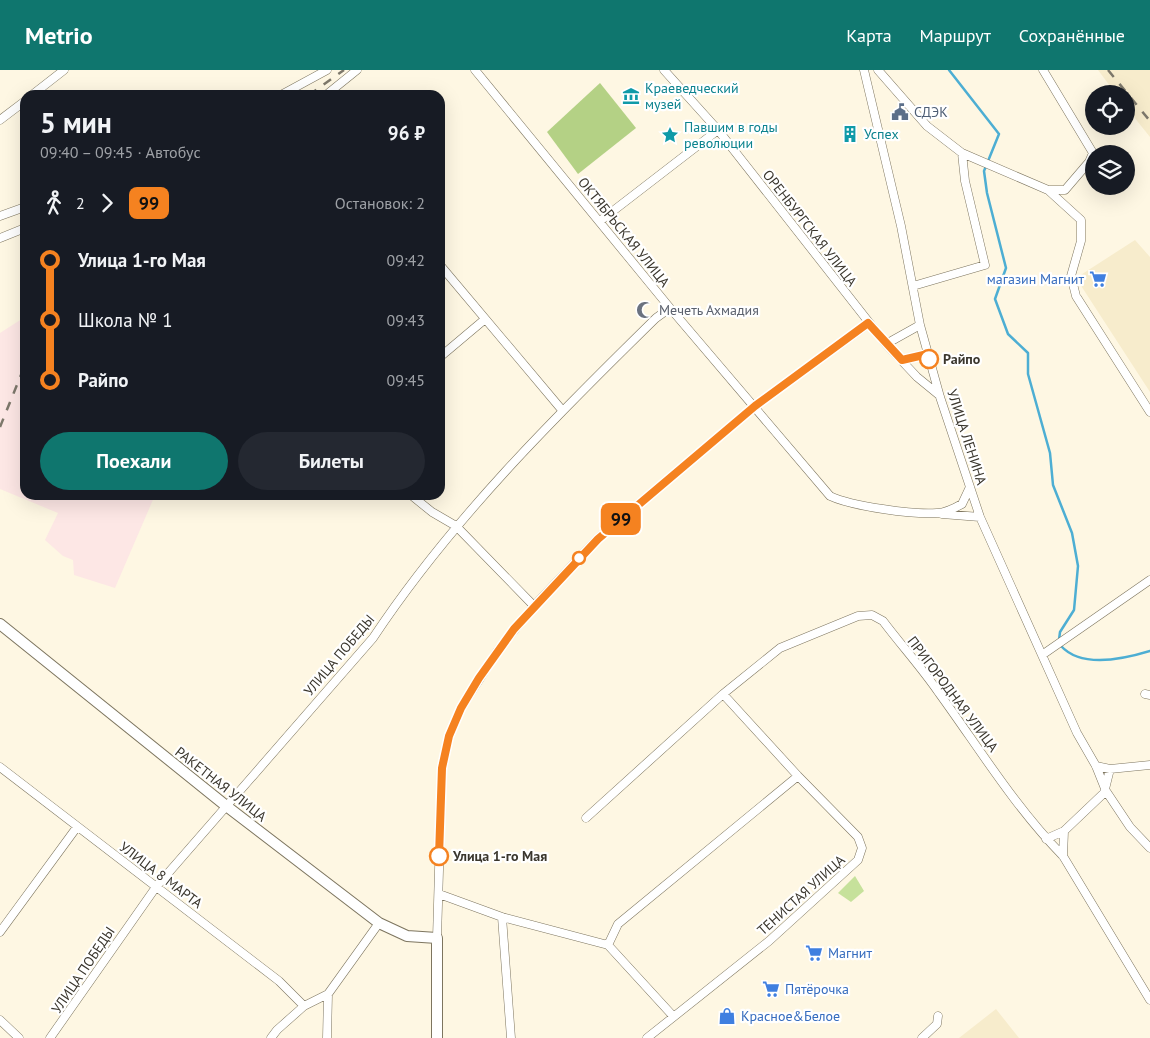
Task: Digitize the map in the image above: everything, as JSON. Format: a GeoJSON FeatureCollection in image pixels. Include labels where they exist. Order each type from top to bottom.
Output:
{"type":"FeatureCollection","features":[{"type":"Feature","properties":{"kind":"main road","name":"РАКЕТНАЯ УЛИЦА"},"geometry":{"type":"LineString","coordinates":[[0,624],[225,806],[379,923],[407,936],[437,938]]}},
{"type":"Feature","properties":{"kind":"main road"},"geometry":{"type":"LineString","coordinates":[[437,938],[437,1038]]}},
{"type":"Feature","properties":{"kind":"street"},"geometry":{"type":"LineString","coordinates":[[38,90],[64,70]]}},
{"type":"Feature","properties":{"kind":"street"},"geometry":{"type":"LineString","coordinates":[[290,90],[327,70]]}},
{"type":"Feature","properties":{"kind":"street"},"geometry":{"type":"LineString","coordinates":[[332,90],[357,70]]}},
{"type":"Feature","properties":{"kind":"street","name":"ОКТЯБРЬСКАЯ УЛИЦА"},"geometry":{"type":"LineString","coordinates":[[475,70],[670,308],[830,496],[842,501],[875,507],[938,513],[962,504],[970,487]]}},
{"type":"Feature","properties":{"kind":"street","name":"ОРЕНБУРГСКАЯ УЛИЦА"},"geometry":{"type":"LineString","coordinates":[[664,70],[718,130],[868,323],[917,377],[940,397]]}},
{"type":"Feature","properties":{"kind":"street","name":"УЛИЦА ЛЕНИНА"},"geometry":{"type":"LineString","coordinates":[[864,70],[913,286],[920,325],[940,397],[980,517],[1077,733],[1096,766],[1106,791],[1130,826],[1150,848]]}},
{"type":"Feature","properties":{"kind":"street"},"geometry":{"type":"LineString","coordinates":[[878,70],[927,126],[962,153],[1048,190],[1081,220],[1081,241],[1071,276],[1076,296],[1150,412]]}},
{"type":"Feature","properties":{"kind":"street"},"geometry":{"type":"LineString","coordinates":[[1043,70],[1092,153],[1088,162],[1065,190],[1048,190]]}},
{"type":"Feature","properties":{"kind":"street"},"geometry":{"type":"LineString","coordinates":[[0,120],[20,104]]}},
{"type":"Feature","properties":{"kind":"street"},"geometry":{"type":"LineString","coordinates":[[600,221],[718,130]]}},
{"type":"Feature","properties":{"kind":"street"},"geometry":{"type":"LineString","coordinates":[[913,286],[985,265],[965,181],[962,153]]}},
{"type":"Feature","properties":{"kind":"street"},"geometry":{"type":"LineString","coordinates":[[0,216],[20,209]]}},
{"type":"Feature","properties":{"kind":"street"},"geometry":{"type":"LineString","coordinates":[[0,238],[20,230]]}},
{"type":"Feature","properties":{"kind":"street"},"geometry":{"type":"LineString","coordinates":[[445,271],[484,320],[562,410]]}},
{"type":"Feature","properties":{"kind":"street","name":"УЛИЦА ПОБЕДЫ"},"geometry":{"type":"LineString","coordinates":[[50,1038],[156,887],[373,638],[402,595],[456,526],[562,410],[656,318],[670,308]]}},
{"type":"Feature","properties":{"kind":"street"},"geometry":{"type":"LineString","coordinates":[[445,353],[484,320]]}},
{"type":"Feature","properties":{"kind":"street"},"geometry":{"type":"LineString","coordinates":[[437,938],[442,768],[449,736],[461,708],[479,678],[514,629],[598,539],[755,406],[868,323]]}},
{"type":"Feature","properties":{"kind":"street"},"geometry":{"type":"LineString","coordinates":[[886,344],[920,325]]}},
{"type":"Feature","properties":{"kind":"street"},"geometry":{"type":"LineString","coordinates":[[902,360],[928,354]]}},
{"type":"Feature","properties":{"kind":"street"},"geometry":{"type":"LineString","coordinates":[[417,500],[432,512],[456,526],[534,606]]}},
{"type":"Feature","properties":{"kind":"street"},"geometry":{"type":"LineString","coordinates":[[938,513],[980,517]]}},
{"type":"Feature","properties":{"kind":"street"},"geometry":{"type":"LineString","coordinates":[[1042,655],[1150,580]]}},
{"type":"Feature","properties":{"kind":"street","name":"ПРИГОРОДНАЯ УЛИЦА"},"geometry":{"type":"LineString","coordinates":[[723,694],[780,648],[858,616],[872,614],[882,621],[937,690],[998,776],[1046,839],[1063,856]]}},
{"type":"Feature","properties":{"kind":"street"},"geometry":{"type":"LineString","coordinates":[[586,818],[723,694]]}},
{"type":"Feature","properties":{"kind":"street","name":"ТЕНИСТАЯ УЛИЦА"},"geometry":{"type":"LineString","coordinates":[[647,1038],[769,940],[858,860],[862,848],[858,837],[798,776],[723,694]]}},
{"type":"Feature","properties":{"kind":"street"},"geometry":{"type":"LineString","coordinates":[[1096,766],[1110,769],[1150,764]]}},
{"type":"Feature","properties":{"kind":"street"},"geometry":{"type":"LineString","coordinates":[[1046,839],[1064,831],[1106,791],[1110,769]]}},
{"type":"Feature","properties":{"kind":"street","name":"УЛИЦА 8 МАРТА"},"geometry":{"type":"LineString","coordinates":[[1,771],[77,826],[279,981],[304,1006]]}},
{"type":"Feature","properties":{"kind":"street"},"geometry":{"type":"LineString","coordinates":[[608,945],[618,924],[798,776]]}},
{"type":"Feature","properties":{"kind":"street"},"geometry":{"type":"LineString","coordinates":[[0,932],[77,826]]}},
{"type":"Feature","properties":{"kind":"street"},"geometry":{"type":"LineString","coordinates":[[1064,831],[1063,856],[1150,1000]]}},
{"type":"Feature","properties":{"kind":"street"},"geometry":{"type":"LineString","coordinates":[[439,894],[502,917],[608,945],[673,1016]]}},
{"type":"Feature","properties":{"kind":"street"},"geometry":{"type":"LineString","coordinates":[[502,917],[511,1038]]}},
{"type":"Feature","properties":{"kind":"street"},"geometry":{"type":"LineString","coordinates":[[271,1038],[277,1030],[304,1006],[328,994],[379,923]]}},
{"type":"Feature","properties":{"kind":"street"},"geometry":{"type":"LineString","coordinates":[[326,1038],[328,994]]}},
{"type":"Feature","properties":{"kind":"street"},"geometry":{"type":"LineString","coordinates":[[922,1038],[937,1024],[938,1016]]}},
{"type":"Feature","properties":{"kind":"street"},"geometry":{"type":"LineString","coordinates":[[0,1020],[19,1038]]}},
{"type":"Feature","properties":{"kind":"shaded area"},"geometry":{"type":"Polygon","coordinates":[[[1098,70],[1150,70],[1150,137],[1135,118],[1135,85],[1109,85],[1098,70]]]}},
{"type":"Feature","properties":{"kind":"shaded area"},"geometry":{"type":"Polygon","coordinates":[[[1135,240],[1150,257],[1150,392],[1076,278],[1135,240]]]}},
{"type":"Feature","properties":{"kind":"shaded area"},"geometry":{"type":"Polygon","coordinates":[[[20,320],[20,497],[0,489],[0,333],[20,320]]]}},
{"type":"Feature","properties":{"kind":"shaded area"},"geometry":{"type":"Polygon","coordinates":[[[27,500],[153,500],[115,588],[74,575],[73,560],[63,556],[45,540],[58,513],[27,500]]]}},
{"type":"Feature","properties":{"kind":"shaded area"},"geometry":{"type":"Polygon","coordinates":[[[996,1009],[1019,1038],[959,1038],[996,1009]]]}},
{"type":"Feature","properties":{"kind":"green space"},"geometry":{"type":"Polygon","coordinates":[[[600,83],[636,128],[578,174],[547,132],[600,83]]]}},
{"type":"Feature","properties":{"kind":"green space"},"geometry":{"type":"Polygon","coordinates":[[[855,876],[864,891],[851,902],[838,893],[855,876]]]}},
{"type":"Feature","properties":{"kind":"waterway"},"geometry":{"type":"LineString","coordinates":[[949,70],[999,134],[984,171],[987,193],[1006,268],[995,299],[1008,334],[1028,353],[1028,374],[1050,453],[1053,485],[1072,533],[1078,566],[1074,610],[1060,632],[1059,640]]}},
{"type":"Feature","properties":{"kind":"waterway"},"geometry":{"type":"LineString","coordinates":[[1061,646],[1080,658],[1092,660],[1116,659],[1150,651]]}},
{"type":"Feature","properties":{"kind":"railway"},"geometry":{"type":"LineString","coordinates":[[316,90],[344,70]]}},
{"type":"Feature","properties":{"kind":"railway"},"geometry":{"type":"LineString","coordinates":[[1108,70],[1150,121]]}},
{"type":"Feature","properties":{"kind":"railway"},"geometry":{"type":"LineString","coordinates":[[0,427],[20,377]]}},
{"type":"Feature","properties":{"kind":"bus line","name":"99"},"geometry":{"type":"LineString","coordinates":[[439,856],[442,768],[449,736],[461,708],[479,678],[514,629],[598,539],[755,406],[868,323],[902,360],[928,354],[929,359]]}},
{"type":"Feature","properties":{"kind":"place","name":"Краеведческий музей"},"geometry":{"type":"Point","coordinates":[631,96]}},
{"type":"Feature","properties":{"kind":"place","name":"СДЭК"},"geometry":{"type":"Point","coordinates":[900,112]}},
{"type":"Feature","properties":{"kind":"place","name":"Успех"},"geometry":{"type":"Point","coordinates":[850,134]}},
{"type":"Feature","properties":{"kind":"place","name":"Павшим в годы революции"},"geometry":{"type":"Point","coordinates":[670,135]}},
{"type":"Feature","properties":{"kind":"place","name":"магазин Магнит"},"geometry":{"type":"Point","coordinates":[1098,279]}},
{"type":"Feature","properties":{"kind":"place","name":"Мечеть Ахмадия"},"geometry":{"type":"Point","coordinates":[645,310]}},
{"type":"Feature","properties":{"kind":"place","name":"Райпо"},"geometry":{"type":"Point","coordinates":[929,359]}},
{"type":"Feature","properties":{"kind":"place","name":"Улица 1-го Мая"},"geometry":{"type":"Point","coordinates":[439,856]}},
{"type":"Feature","properties":{"kind":"place","name":"Магнит"},"geometry":{"type":"Point","coordinates":[814,953]}},
{"type":"Feature","properties":{"kind":"place","name":"Пятёрочка"},"geometry":{"type":"Point","coordinates":[771,989]}},
{"type":"Feature","properties":{"kind":"place","name":"Красное&Белое"},"geometry":{"type":"Point","coordinates":[727,1016]}}]}
